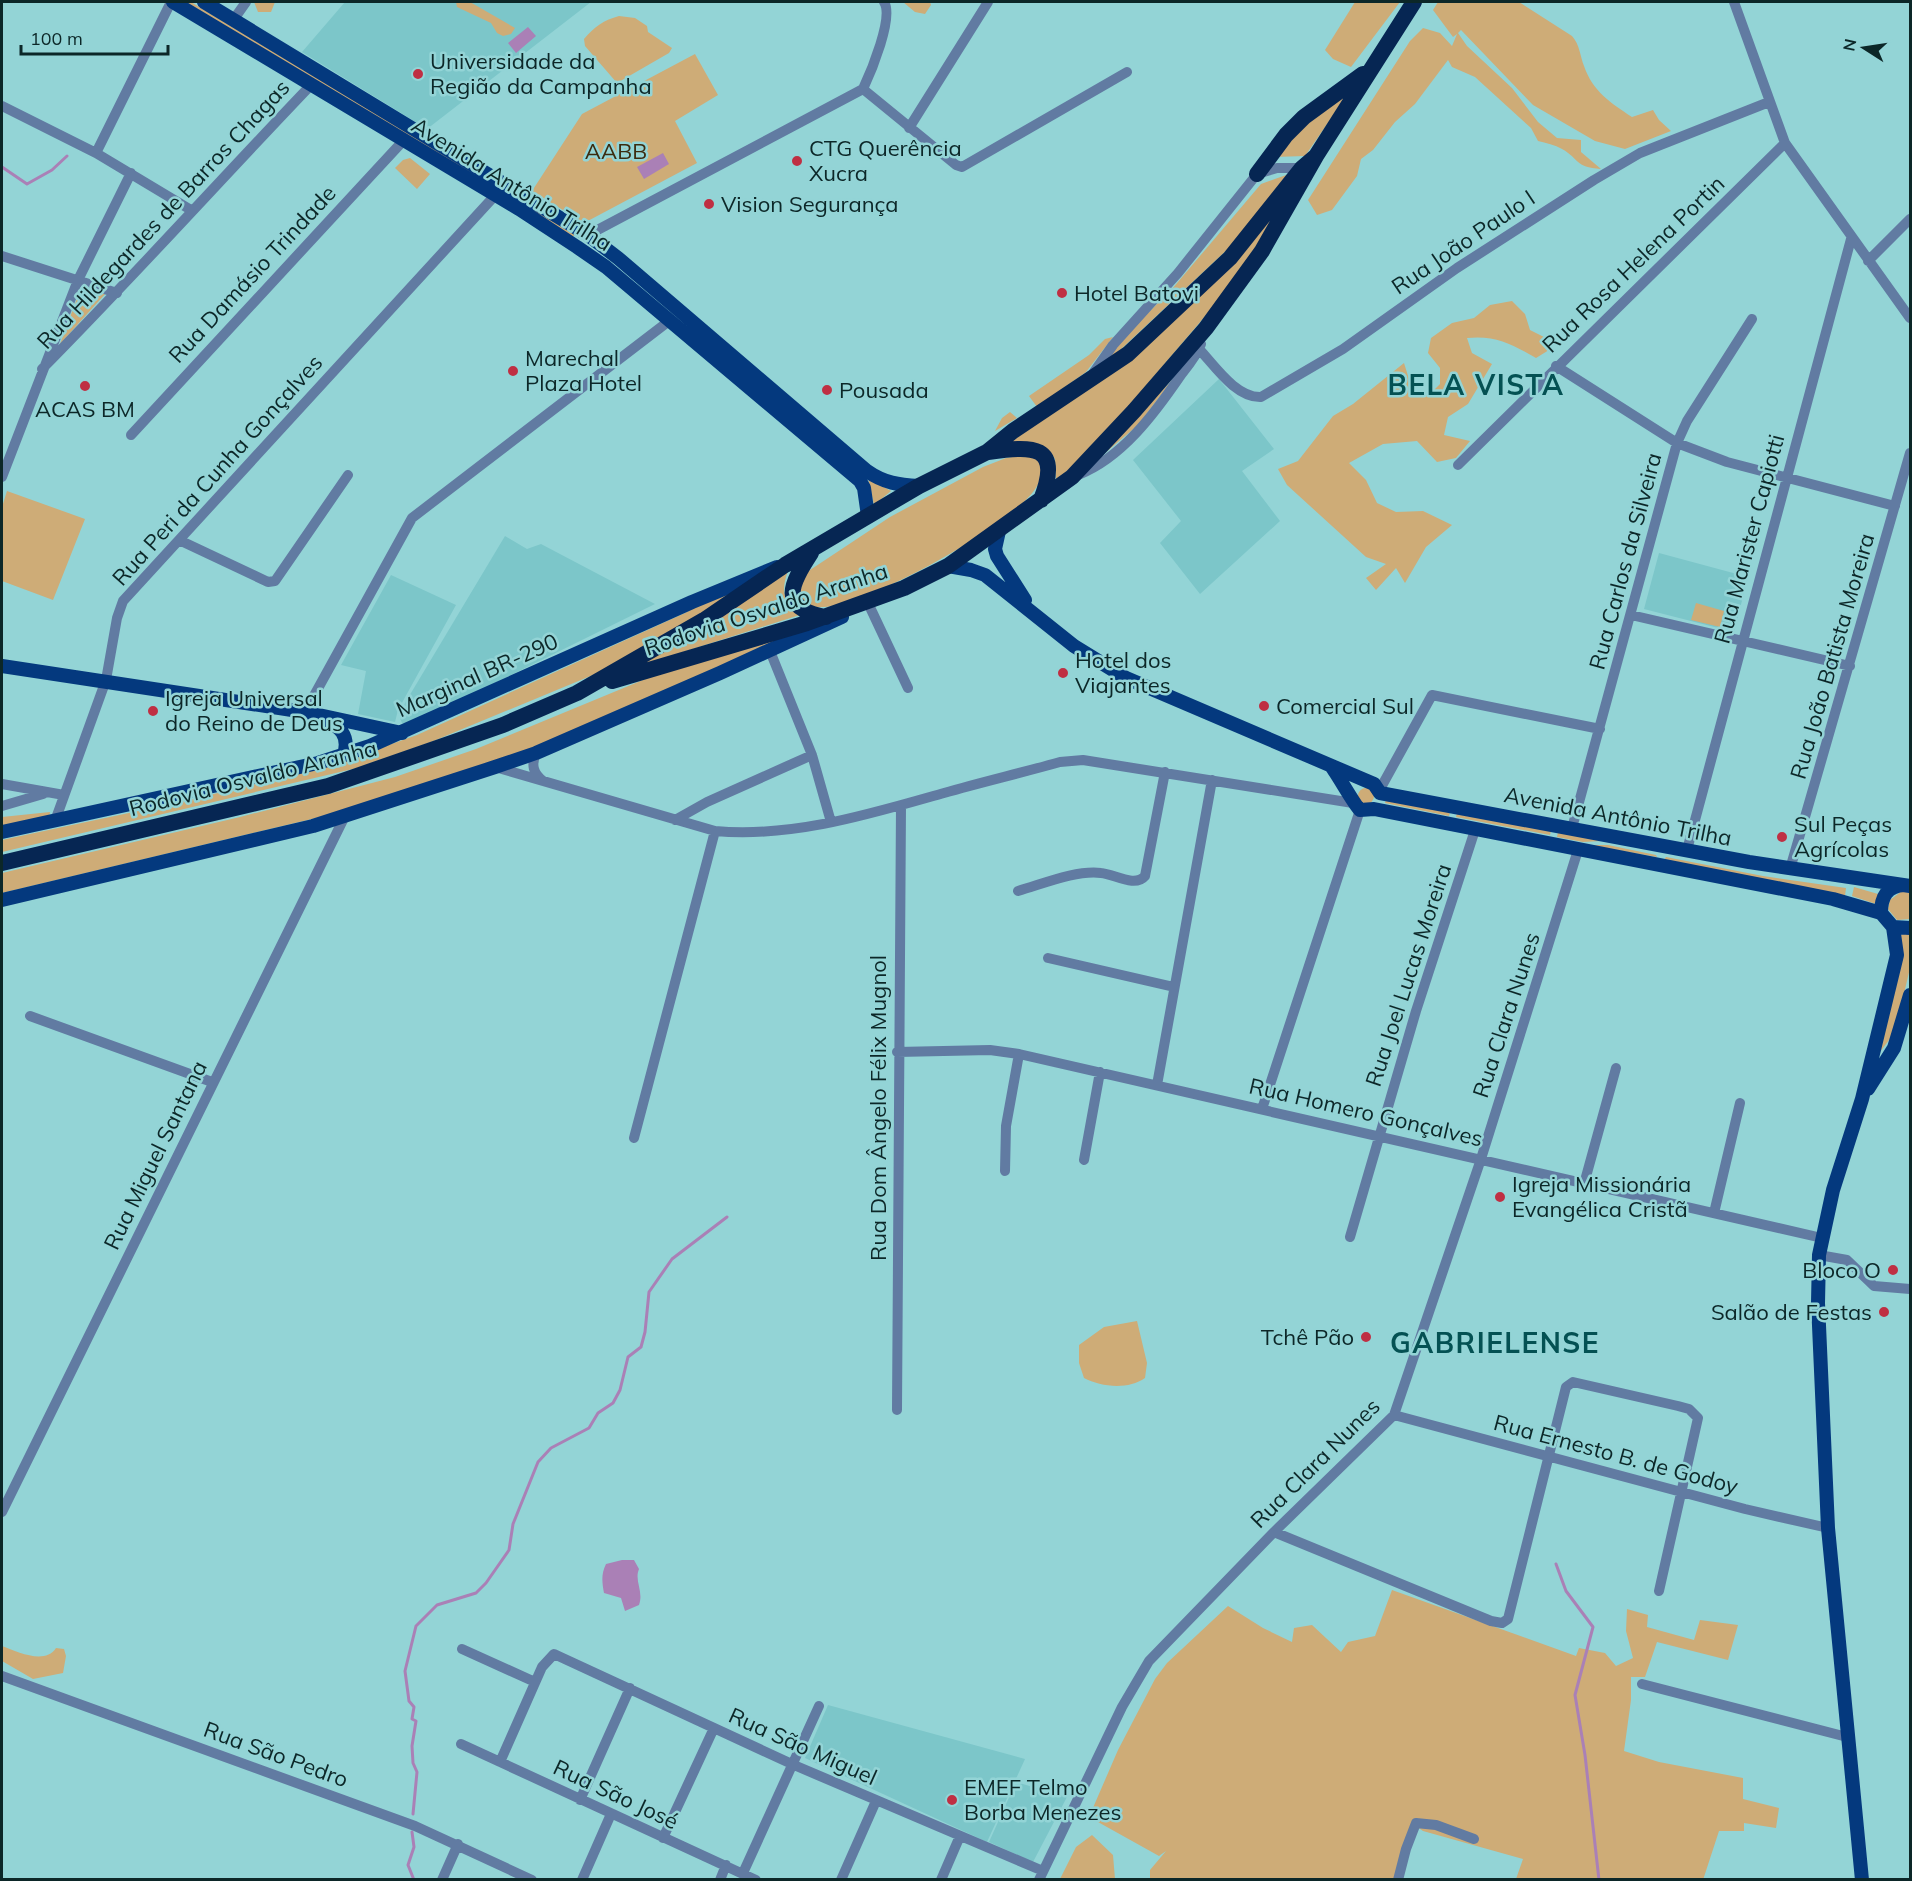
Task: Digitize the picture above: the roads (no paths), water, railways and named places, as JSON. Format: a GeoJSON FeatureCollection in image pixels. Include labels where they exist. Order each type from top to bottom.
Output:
{"type":"FeatureCollection","features":[{"type":"Feature","properties":{"kind":"highway","name":"Rodovia Osvaldo Aranha"},"geometry":{"type":"LineString","coordinates":[[2,863],[328,786],[503,725],[577,693],[862,605],[948,566],[1072,477],[1134,411],[1206,328],[1262,251],[1316,156],[1414,2]]}},
{"type":"Feature","properties":{"kind":"highway"},"geometry":{"type":"LineString","coordinates":[[1257,174],[1286,135],[1304,117],[1374,63]]}},
{"type":"Feature","properties":{"kind":"highway","name":"Rodovia Osvaldo Aranha"},"geometry":{"type":"LineString","coordinates":[[577,693],[704,620],[785,565],[919,486],[987,452],[1013,431],[1128,354],[1230,258],[1302,168],[1316,156]]}},
{"type":"Feature","properties":{"kind":"highway"},"geometry":{"type":"LineString","coordinates":[[987,452],[1029,447],[1043,453],[1049,465],[1047,483],[1041,500]]}},
{"type":"Feature","properties":{"kind":"highway"},"geometry":{"type":"LineString","coordinates":[[812,550],[794,579],[792,596],[794,603],[804,611],[827,617]]}},
{"type":"Feature","properties":{"kind":"main road","name":"Avenida Antônio Trilha"},"geometry":{"type":"LineString","coordinates":[[172,2],[496,195],[606,267],[669,321],[864,476],[896,485],[919,486]]}},
{"type":"Feature","properties":{"kind":"main road","name":"Avenida Antônio Trilha"},"geometry":{"type":"LineString","coordinates":[[204,2],[505,183],[588,236],[618,258],[864,476]]}},
{"type":"Feature","properties":{"kind":"main road"},"geometry":{"type":"LineString","coordinates":[[864,476],[868,516]]}},
{"type":"Feature","properties":{"kind":"main road","name":"Avenida Antônio Trilha"},"geometry":{"type":"LineString","coordinates":[[999,531],[995,549],[1000,565],[1035,614]]}},
{"type":"Feature","properties":{"kind":"main road","name":"Marginal BR-290"},"geometry":{"type":"LineString","coordinates":[[2,832],[344,755],[402,732],[762,571],[785,565]]}},
{"type":"Feature","properties":{"kind":"main road","name":"Avenida Antônio Trilha"},"geometry":{"type":"LineString","coordinates":[[948,566],[985,575],[1074,646],[1126,678],[1331,765],[1367,782],[1380,792],[1790,869],[1908,885]]}},
{"type":"Feature","properties":{"kind":"main road"},"geometry":{"type":"LineString","coordinates":[[2,900],[345,816],[536,753],[770,651],[829,624],[862,605]]}},
{"type":"Feature","properties":{"kind":"main road"},"geometry":{"type":"LineString","coordinates":[[2,666],[311,713],[402,732]]}},
{"type":"Feature","properties":{"kind":"main road"},"geometry":{"type":"LineString","coordinates":[[311,713],[343,732],[347,742],[344,755]]}},
{"type":"Feature","properties":{"kind":"main road"},"geometry":{"type":"LineString","coordinates":[[1331,765],[1360,804]]}},
{"type":"Feature","properties":{"kind":"main road"},"geometry":{"type":"LineString","coordinates":[[1360,804],[1357,786],[1367,782]]}},
{"type":"Feature","properties":{"kind":"main road"},"geometry":{"type":"LineString","coordinates":[[1360,804],[1380,803],[1380,792]]}},
{"type":"Feature","properties":{"kind":"main road","name":"Avenida Antônio Trilha"},"geometry":{"type":"LineString","coordinates":[[1360,804],[1475,830],[1840,900],[1881,913],[1884,895],[1890,889],[1908,885]]}},
{"type":"Feature","properties":{"kind":"main road"},"geometry":{"type":"LineString","coordinates":[[1862,1880],[1828,1528],[1818,1314],[1822,1238],[1833,1190],[1862,1099],[1897,955],[1893,927],[1881,913]]}},
{"type":"Feature","properties":{"kind":"main road"},"geometry":{"type":"LineString","coordinates":[[1893,927],[1911,928]]}},
{"type":"Feature","properties":{"kind":"main road"},"geometry":{"type":"LineString","coordinates":[[1862,1099],[1894,1047],[1911,995]]}},
{"type":"Feature","properties":{"kind":"street"},"geometry":{"type":"LineString","coordinates":[[96,153],[172,2]]}},
{"type":"Feature","properties":{"kind":"street"},"geometry":{"type":"LineString","coordinates":[[234,19],[246,2]]}},
{"type":"Feature","properties":{"kind":"street"},"geometry":{"type":"LineString","coordinates":[[588,236],[863,89],[872,69],[887,15],[884,2]]}},
{"type":"Feature","properties":{"kind":"street"},"geometry":{"type":"LineString","coordinates":[[909,128],[988,2]]}},
{"type":"Feature","properties":{"kind":"street"},"geometry":{"type":"LineString","coordinates":[[1734,2],[1785,143],[1851,239],[1911,318]]}},
{"type":"Feature","properties":{"kind":"street"},"geometry":{"type":"LineString","coordinates":[[863,89],[909,128],[962,167],[1127,72]]}},
{"type":"Feature","properties":{"kind":"street","name":"Rua Hildegardes de Barros Chagas"},"geometry":{"type":"LineString","coordinates":[[42,369],[117,293],[191,210],[311,85]]}},
{"type":"Feature","properties":{"kind":"street","name":"Rua João Paulo I"},"geometry":{"type":"LineString","coordinates":[[1199,349],[1239,391],[1252,398],[1261,397],[1343,350],[1457,268],[1640,153],[1769,102]]}},
{"type":"Feature","properties":{"kind":"street"},"geometry":{"type":"LineString","coordinates":[[2,106],[96,153],[191,210]]}},
{"type":"Feature","properties":{"kind":"street","name":"Rua Damásio Trindade"},"geometry":{"type":"LineString","coordinates":[[131,435],[403,141]]}},
{"type":"Feature","properties":{"kind":"street","name":"Rua Rosa Helena Portin"},"geometry":{"type":"LineString","coordinates":[[1458,465],[1785,143]]}},
{"type":"Feature","properties":{"kind":"street"},"geometry":{"type":"LineString","coordinates":[[1088,381],[1113,345],[1178,273],[1257,174],[1277,168],[1302,168]]}},
{"type":"Feature","properties":{"kind":"street"},"geometry":{"type":"LineString","coordinates":[[2,477],[4,463],[78,280],[130,173]]}},
{"type":"Feature","properties":{"kind":"street","name":"Rua Peri da Cunha Gonçalves"},"geometry":{"type":"LineString","coordinates":[[56,821],[106,681],[117,618],[123,601],[505,183]]}},
{"type":"Feature","properties":{"kind":"street"},"geometry":{"type":"LineString","coordinates":[[1868,261],[1911,219]]}},
{"type":"Feature","properties":{"kind":"street","name":"Rua Marister Capiotti"},"geometry":{"type":"LineString","coordinates":[[1687,850],[1851,239]]}},
{"type":"Feature","properties":{"kind":"street"},"geometry":{"type":"LineString","coordinates":[[2,256],[117,293]]}},
{"type":"Feature","properties":{"kind":"street","name":"Rua Carlos da Silveira"},"geometry":{"type":"LineString","coordinates":[[1572,828],[1677,443],[1687,421],[1752,319]]}},
{"type":"Feature","properties":{"kind":"street"},"geometry":{"type":"LineString","coordinates":[[311,713],[405,526],[412,518],[669,321]]}},
{"type":"Feature","properties":{"kind":"street"},"geometry":{"type":"LineString","coordinates":[[1072,477],[1091,469],[1138,431],[1160,406],[1199,349],[1206,328]]}},
{"type":"Feature","properties":{"kind":"street"},"geometry":{"type":"LineString","coordinates":[[1556,366],[1677,443],[1727,462],[1895,506]]}},
{"type":"Feature","properties":{"kind":"street","name":"Rua João Batista Moreira"},"geometry":{"type":"LineString","coordinates":[[1790,869],[1911,453]]}},
{"type":"Feature","properties":{"kind":"street"},"geometry":{"type":"LineString","coordinates":[[179,540],[266,581],[274,581],[348,474]]}},
{"type":"Feature","properties":{"kind":"street"},"geometry":{"type":"LineString","coordinates":[[862,605],[908,688]]}},
{"type":"Feature","properties":{"kind":"street"},"geometry":{"type":"LineString","coordinates":[[1631,615],[1850,666]]}},
{"type":"Feature","properties":{"kind":"street"},"geometry":{"type":"LineString","coordinates":[[770,651],[812,755],[831,822]]}},
{"type":"Feature","properties":{"kind":"street"},"geometry":{"type":"LineString","coordinates":[[1380,792],[1432,695],[1600,729]]}},
{"type":"Feature","properties":{"kind":"street"},"geometry":{"type":"LineString","coordinates":[[536,753],[533,760],[534,771],[544,781]]}},
{"type":"Feature","properties":{"kind":"street"},"geometry":{"type":"LineString","coordinates":[[675,820],[707,802],[812,755]]}},
{"type":"Feature","properties":{"kind":"street"},"geometry":{"type":"LineString","coordinates":[[495,767],[715,831],[764,833],[831,822],[901,806],[1060,762],[1083,760],[1360,804],[1262,1109]]}},
{"type":"Feature","properties":{"kind":"street"},"geometry":{"type":"LineString","coordinates":[[1018,891],[1089,873],[1135,881],[1145,876],[1165,772]]}},
{"type":"Feature","properties":{"kind":"street"},"geometry":{"type":"LineString","coordinates":[[1157,1085],[1212,780]]}},
{"type":"Feature","properties":{"kind":"street"},"geometry":{"type":"LineString","coordinates":[[2,784],[64,795]]}},
{"type":"Feature","properties":{"kind":"street"},"geometry":{"type":"LineString","coordinates":[[2,806],[46,793]]}},
{"type":"Feature","properties":{"kind":"street","name":"Rua Dom Ângelo Félix Mugnol"},"geometry":{"type":"LineString","coordinates":[[897,1410],[897,1052],[901,806]]}},
{"type":"Feature","properties":{"kind":"street","name":"Rua Miguel Santana"},"geometry":{"type":"LineString","coordinates":[[2,1512],[345,816]]}},
{"type":"Feature","properties":{"kind":"street","name":"Rua Joel Lucas Moreira"},"geometry":{"type":"LineString","coordinates":[[1350,1236],[1378,1135],[1475,830]]}},
{"type":"Feature","properties":{"kind":"street"},"geometry":{"type":"LineString","coordinates":[[634,1138],[715,831]]}},
{"type":"Feature","properties":{"kind":"street","name":"Rua Clara Nunes"},"geometry":{"type":"LineString","coordinates":[[1041,1875],[1122,1707],[1149,1661],[1274,1532],[1394,1415],[1481,1159],[1578,850]]}},
{"type":"Feature","properties":{"kind":"street"},"geometry":{"type":"LineString","coordinates":[[1048,958],[1174,987]]}},
{"type":"Feature","properties":{"kind":"street"},"geometry":{"type":"LineString","coordinates":[[30,1016],[212,1082]]}},
{"type":"Feature","properties":{"kind":"street","name":"Rua Homero Gonçalves"},"geometry":{"type":"LineString","coordinates":[[897,1052],[990,1050],[1019,1054],[1822,1238]]}},
{"type":"Feature","properties":{"kind":"street"},"geometry":{"type":"LineString","coordinates":[[1005,1171],[1006,1126],[1019,1054]]}},
{"type":"Feature","properties":{"kind":"street"},"geometry":{"type":"LineString","coordinates":[[1584,1184],[1616,1068]]}},
{"type":"Feature","properties":{"kind":"street"},"geometry":{"type":"LineString","coordinates":[[1084,1160],[1100,1072]]}},
{"type":"Feature","properties":{"kind":"street"},"geometry":{"type":"LineString","coordinates":[[1714,1213],[1740,1103]]}},
{"type":"Feature","properties":{"kind":"street"},"geometry":{"type":"LineString","coordinates":[[1820,1256],[1846,1260],[1874,1286],[1911,1289]]}},
{"type":"Feature","properties":{"kind":"street"},"geometry":{"type":"LineString","coordinates":[[1274,1532],[1491,1621],[1502,1623],[1508,1619],[1566,1387],[1573,1382],[1678,1406],[1695,1414],[1698,1418],[1659,1592]]}},
{"type":"Feature","properties":{"kind":"street","name":"Rua Ernesto B. de Godoy"},"geometry":{"type":"LineString","coordinates":[[1394,1415],[1682,1492],[1828,1528]]}},
{"type":"Feature","properties":{"kind":"street"},"geometry":{"type":"LineString","coordinates":[[462,1648],[535,1682],[500,1762]]}},
{"type":"Feature","properties":{"kind":"street","name":"Rua São Miguel"},"geometry":{"type":"LineString","coordinates":[[535,1682],[549,1657],[554,1654],[560,1655],[794,1765],[960,1836],[1041,1875]]}},
{"type":"Feature","properties":{"kind":"street","name":"Rua São Pedro"},"geometry":{"type":"LineString","coordinates":[[2,1676],[349,1801],[458,1844],[532,1880]]}},
{"type":"Feature","properties":{"kind":"street"},"geometry":{"type":"LineString","coordinates":[[1642,1684],[1847,1737]]}},
{"type":"Feature","properties":{"kind":"street"},"geometry":{"type":"LineString","coordinates":[[580,1800],[630,1688]]}},
{"type":"Feature","properties":{"kind":"street"},"geometry":{"type":"LineString","coordinates":[[743,1873],[819,1706]]}},
{"type":"Feature","properties":{"kind":"street"},"geometry":{"type":"LineString","coordinates":[[663,1838],[714,1728]]}},
{"type":"Feature","properties":{"kind":"street","name":"Rua São José"},"geometry":{"type":"LineString","coordinates":[[461,1744],[756,1880]]}},
{"type":"Feature","properties":{"kind":"street"},"geometry":{"type":"LineString","coordinates":[[841,1880],[876,1801]]}},
{"type":"Feature","properties":{"kind":"street"},"geometry":{"type":"LineString","coordinates":[[582,1880],[611,1814]]}},
{"type":"Feature","properties":{"kind":"street"},"geometry":{"type":"LineString","coordinates":[[1398,1880],[1416,1823],[1436,1825],[1473,1839]]}},
{"type":"Feature","properties":{"kind":"street"},"geometry":{"type":"LineString","coordinates":[[941,1880],[960,1836]]}},
{"type":"Feature","properties":{"kind":"street"},"geometry":{"type":"LineString","coordinates":[[442,1880],[458,1844]]}},
{"type":"Feature","properties":{"kind":"street"},"geometry":{"type":"LineString","coordinates":[[720,1880],[726,1865]]}},
{"type":"Feature","properties":{"kind":"waterway"},"geometry":{"type":"LineString","coordinates":[[2,167],[27,184],[52,170],[67,156]]}},
{"type":"Feature","properties":{"kind":"waterway"},"geometry":{"type":"LineString","coordinates":[[413,1814],[417,1772],[413,1763],[412,1746],[416,1721],[412,1719],[414,1707],[409,1701],[405,1671],[416,1626],[437,1605],[476,1593],[486,1583],[509,1550],[513,1524],[538,1462],[551,1448],[589,1428],[598,1413],[613,1403],[620,1390],[628,1357],[641,1347],[649,1292],[672,1259],[727,1217]]}},
{"type":"Feature","properties":{"kind":"waterway"},"geometry":{"type":"LineString","coordinates":[[1556,1564],[1566,1591],[1593,1627],[1575,1695],[1585,1755],[1599,1880]]}},
{"type":"Feature","properties":{"kind":"waterway"},"geometry":{"type":"LineString","coordinates":[[412,1832],[414,1847],[408,1865],[414,1880]]}},
{"type":"Feature","properties":{"kind":"place","name":"Universidade da Região da Campanha"},"geometry":{"type":"Point","coordinates":[418,74]}},
{"type":"Feature","properties":{"kind":"place","name":"CTG Querência Xucra"},"geometry":{"type":"Point","coordinates":[797,161]}},
{"type":"Feature","properties":{"kind":"place","name":"Vision Segurança"},"geometry":{"type":"Point","coordinates":[709,204]}},
{"type":"Feature","properties":{"kind":"place","name":"Hotel Batovi"},"geometry":{"type":"Point","coordinates":[1062,293]}},
{"type":"Feature","properties":{"kind":"place","name":"Marechal Plaza Hotel"},"geometry":{"type":"Point","coordinates":[513,371]}},
{"type":"Feature","properties":{"kind":"place","name":"ACAS BM"},"geometry":{"type":"Point","coordinates":[85,386]}},
{"type":"Feature","properties":{"kind":"place","name":"Pousada"},"geometry":{"type":"Point","coordinates":[827,390]}},
{"type":"Feature","properties":{"kind":"place","name":"Hotel dos Viajantes"},"geometry":{"type":"Point","coordinates":[1063,673]}},
{"type":"Feature","properties":{"kind":"place","name":"Comercial Sul"},"geometry":{"type":"Point","coordinates":[1264,706]}},
{"type":"Feature","properties":{"kind":"place","name":"Igreja Universal do Reino de Deus"},"geometry":{"type":"Point","coordinates":[153,711]}},
{"type":"Feature","properties":{"kind":"place","name":"Sul Peças Agrícolas"},"geometry":{"type":"Point","coordinates":[1782,837]}},
{"type":"Feature","properties":{"kind":"place","name":"Igreja Missionária Evangélica Cristã"},"geometry":{"type":"Point","coordinates":[1500,1197]}},
{"type":"Feature","properties":{"kind":"place","name":"Bloco O"},"geometry":{"type":"Point","coordinates":[1893,1270]}},
{"type":"Feature","properties":{"kind":"place","name":"Salão de Festas"},"geometry":{"type":"Point","coordinates":[1884,1312]}},
{"type":"Feature","properties":{"kind":"place","name":"Tchê Pão"},"geometry":{"type":"Point","coordinates":[1366,1337]}},
{"type":"Feature","properties":{"kind":"place","name":"EMEF Telmo Borba Menezes"},"geometry":{"type":"Point","coordinates":[952,1800]}},
{"type":"Feature","properties":{"kind":"district","name":"BELA VISTA"},"geometry":{"type":"Point","coordinates":[1476,385]}},
{"type":"Feature","properties":{"kind":"district","name":"GABRIELENSE"},"geometry":{"type":"Point","coordinates":[1495,1343]}},
{"type":"Feature","properties":{"kind":"park label","name":"AABB"},"geometry":{"type":"Point","coordinates":[616,151]}}]}
